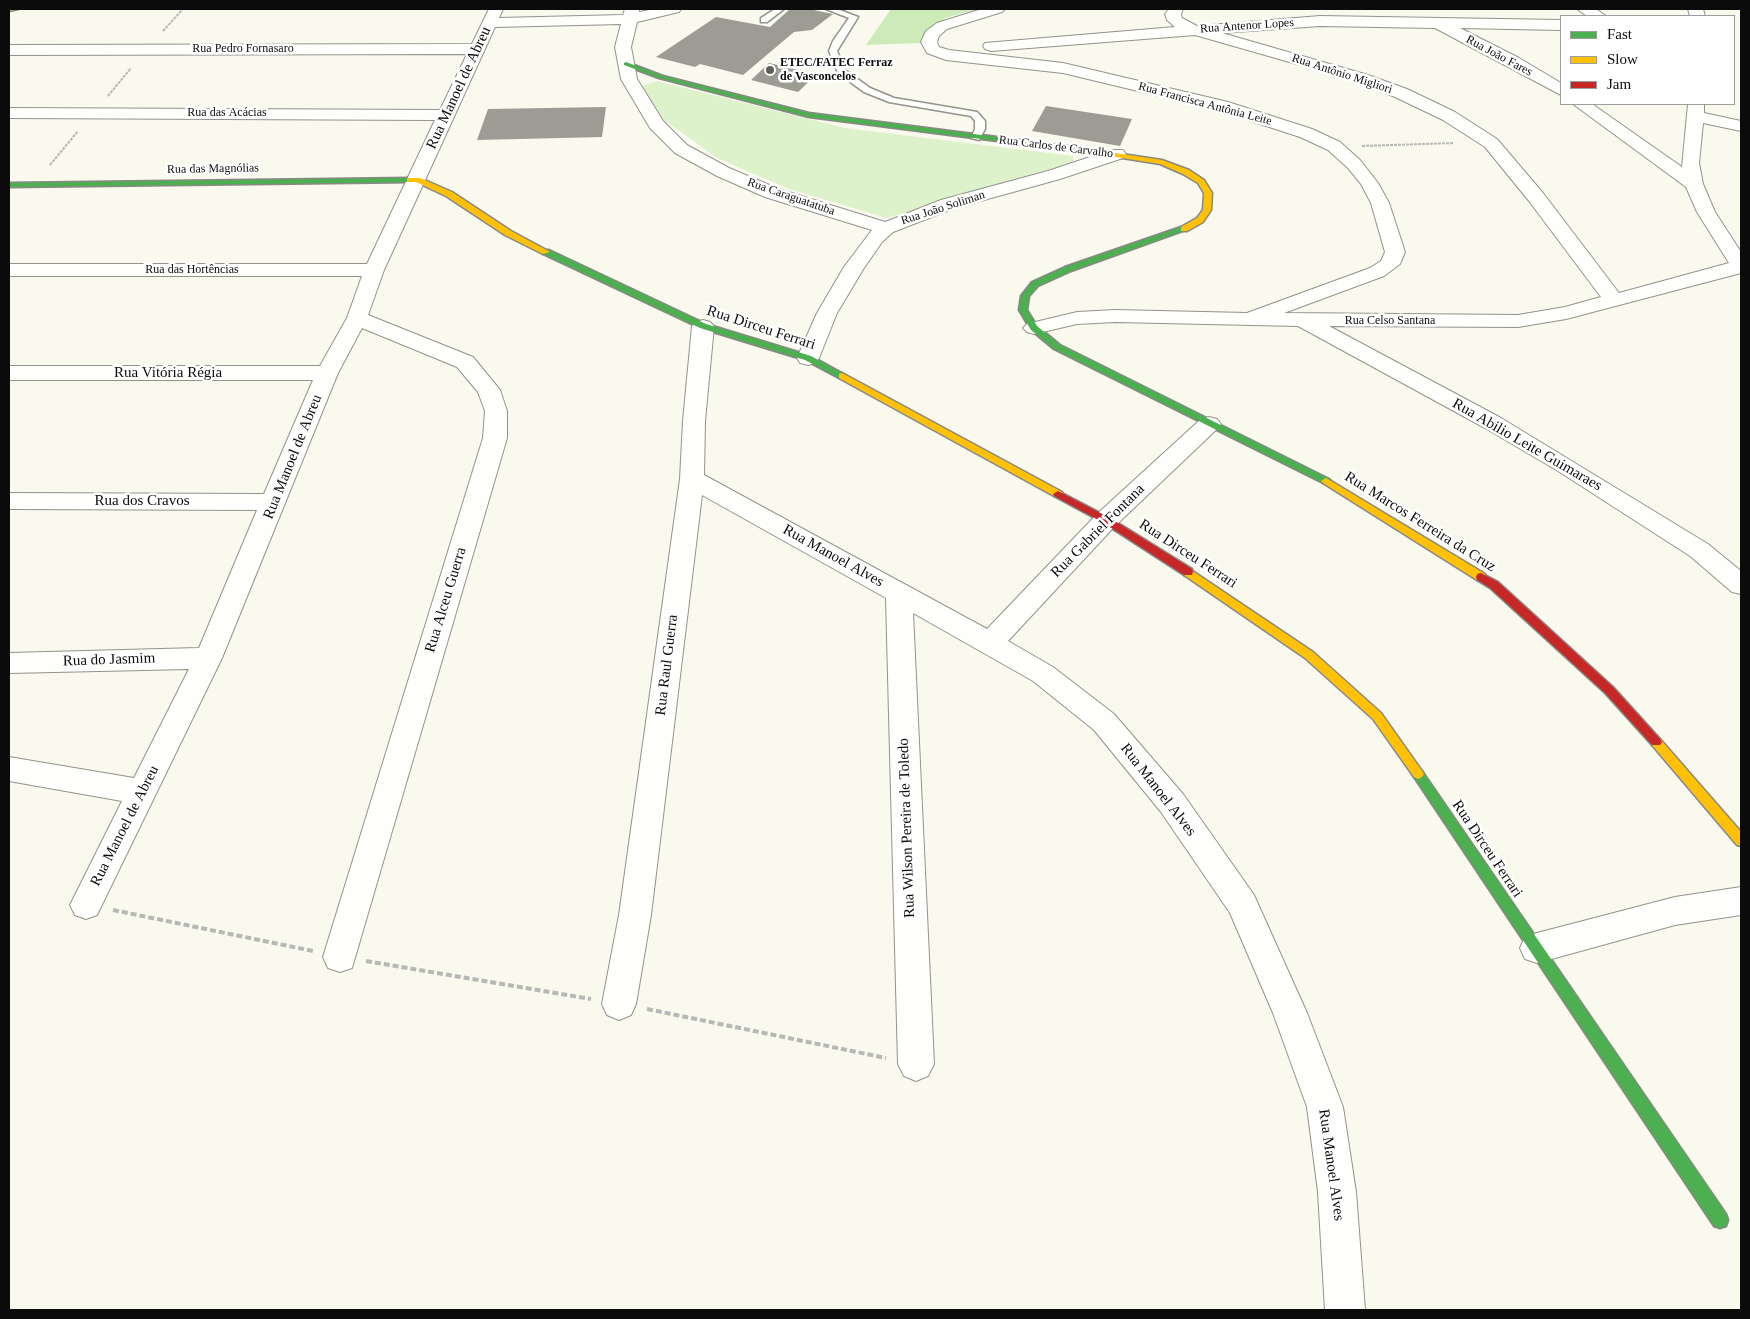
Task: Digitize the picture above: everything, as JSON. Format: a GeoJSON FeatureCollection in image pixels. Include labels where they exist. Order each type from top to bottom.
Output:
{"type":"FeatureCollection","features":[{"type":"Feature","properties":{"kind":"street"},"geometry":{"type":"LineString","coordinates":[[9,10],[15,9]]}},
{"type":"Feature","properties":{"kind":"street"},"geometry":{"type":"LineString","coordinates":[[493,16],[630,14],[674,9]]}},
{"type":"Feature","properties":{"kind":"street"},"geometry":{"type":"LineString","coordinates":[[933,50],[929,42],[932,34],[942,26],[997,9]]}},
{"type":"Feature","properties":{"kind":"street"},"geometry":{"type":"LineString","coordinates":[[1176,9],[1173,14],[1175,20],[1184,27],[1195,30]]}},
{"type":"Feature","properties":{"kind":"street"},"geometry":{"type":"LineString","coordinates":[[1320,21],[1326,16],[1345,9]]}},
{"type":"Feature","properties":{"kind":"street","name":"Rua Caraguatatuba"},"geometry":{"type":"LineString","coordinates":[[630,14],[623,47],[627,71],[656,124],[681,149],[723,172],[772,193],[886,228]]}},
{"type":"Feature","properties":{"kind":"street","name":"Rua Manoel de Abreu"},"geometry":{"type":"LineString","coordinates":[[86,905],[208,658],[327,373],[357,318],[374,270],[493,16]]}},
{"type":"Feature","properties":{"kind":"street","name":"Rua Antenor Lopes"},"geometry":{"type":"LineString","coordinates":[[933,50],[1320,21],[1560,25]]}},
{"type":"Feature","properties":{"kind":"street","name":"Rua João Fares"},"geometry":{"type":"LineString","coordinates":[[1437,22],[1513,61],[1560,89]]}},
{"type":"Feature","properties":{"kind":"street","name":"Rua Antônio Migliori"},"geometry":{"type":"LineString","coordinates":[[1195,30],[1362,78],[1401,93],[1449,116],[1491,142],[1536,197],[1613,300]]}},
{"type":"Feature","properties":{"kind":"street","name":"Rua Pedro Fornasaro"},"geometry":{"type":"LineString","coordinates":[[9,50],[477,49]]}},
{"type":"Feature","properties":{"kind":"street","name":"Rua Francisca Antônia Leite"},"geometry":{"type":"LineString","coordinates":[[933,50],[952,56],[1024,62],[1063,68],[1222,106],[1274,122],[1334,146],[1359,170],[1380,202],[1395,252],[1390,264],[1377,272],[1250,319]]}},
{"type":"Feature","properties":{"kind":"street","name":"Rua Carlos de Carvalho"},"geometry":{"type":"LineString","coordinates":[[627,71],[661,76],[809,115],[976,138],[1117,154],[1162,162],[1186,172],[1201,182],[1208,193],[1207,210],[1200,220],[1185,229],[1068,269],[1035,284],[1025,296],[1023,310]]}},
{"type":"Feature","properties":{"kind":"street"},"geometry":{"type":"LineString","coordinates":[[1582,105],[1694,184]]}},
{"type":"Feature","properties":{"kind":"street"},"geometry":{"type":"LineString","coordinates":[[1741,126],[1696,110],[1690,163],[1694,184],[1706,212],[1741,266]]}},
{"type":"Feature","properties":{"kind":"street","name":"Rua das Acácias"},"geometry":{"type":"LineString","coordinates":[[9,113],[446,114]]}},
{"type":"Feature","properties":{"kind":"street","name":"Rua João Soliman"},"geometry":{"type":"LineString","coordinates":[[808,358],[828,313],[854,267],[875,238],[886,228],[948,204],[1054,175],[1117,154]]}},
{"type":"Feature","properties":{"kind":"street","name":"Rua das Magnólias"},"geometry":{"type":"LineString","coordinates":[[9,185],[417,180]]}},
{"type":"Feature","properties":{"kind":"street","name":"Rua Dirceu Ferrari"},"geometry":{"type":"LineString","coordinates":[[417,180],[449,194],[508,233],[703,326],[808,358],[1106,520],[1219,592],[1309,655],[1377,716],[1720,1220]]}},
{"type":"Feature","properties":{"kind":"street","name":"Rua Celso Santana"},"geometry":{"type":"LineString","coordinates":[[1034,328],[1077,318],[1106,316],[1303,320],[1518,321],[1566,312],[1741,266]]}},
{"type":"Feature","properties":{"kind":"street","name":"Rua das Hortências"},"geometry":{"type":"LineString","coordinates":[[9,270],[374,270]]}},
{"type":"Feature","properties":{"kind":"street","name":"Rua Marcos Ferreira da Cruz"},"geometry":{"type":"LineString","coordinates":[[1023,310],[1034,328],[1057,347],[1317,476],[1494,585],[1609,690],[1686,774],[1741,841]]}},
{"type":"Feature","properties":{"kind":"street","name":"Rua Alceu Guerra"},"geometry":{"type":"LineString","coordinates":[[340,957],[495,438],[496,411],[489,390],[465,362],[357,318]]}},
{"type":"Feature","properties":{"kind":"street","name":"Rua Abilio Leite Guimaraes"},"geometry":{"type":"LineString","coordinates":[[1303,320],[1382,365],[1493,423],[1566,466],[1699,550],[1741,585]]}},
{"type":"Feature","properties":{"kind":"street","name":"Rua Raul Guerra"},"geometry":{"type":"LineString","coordinates":[[619,1004],[635,915],[692,479],[694,421],[703,326]]}},
{"type":"Feature","properties":{"kind":"street","name":"Rua Vitória Régia"},"geometry":{"type":"LineString","coordinates":[[9,373],[327,373]]}},
{"type":"Feature","properties":{"kind":"street","name":"Rua Gabriel Fontana"},"geometry":{"type":"LineString","coordinates":[[990,643],[1106,520],[1209,424]]}},
{"type":"Feature","properties":{"kind":"street","name":"Rua Manoel Alves"},"geometry":{"type":"LineString","coordinates":[[692,479],[899,592],[1043,674],[1104,722],[1172,803],[1243,905],[1290,1012],[1325,1107],[1337,1192],[1345,1310]]}},
{"type":"Feature","properties":{"kind":"street","name":"Rua dos Cravos"},"geometry":{"type":"LineString","coordinates":[[9,500],[274,502]]}},
{"type":"Feature","properties":{"kind":"street","name":"Rua Wilson Pereira de Toledo"},"geometry":{"type":"LineString","coordinates":[[899,592],[916,1064]]}},
{"type":"Feature","properties":{"kind":"street","name":"Rua do Jasmim"},"geometry":{"type":"LineString","coordinates":[[9,663],[208,658]]}},
{"type":"Feature","properties":{"kind":"street"},"geometry":{"type":"LineString","coordinates":[[9,769],[142,792]]}},
{"type":"Feature","properties":{"kind":"street"},"geometry":{"type":"LineString","coordinates":[[1536,948],[1675,911],[1741,901]]}},
{"type":"Feature","properties":{"kind":"lane"},"geometry":{"type":"LineString","coordinates":[[764,20],[780,9]]}},
{"type":"Feature","properties":{"kind":"lane"},"geometry":{"type":"LineString","coordinates":[[830,9],[854,17],[852,23],[837,41],[833,51],[841,71],[867,90],[892,100],[974,114],[980,121],[980,129],[976,138]]}},
{"type":"Feature","properties":{"kind":"path"},"geometry":{"type":"LineString","coordinates":[[1334,146],[1491,142]]}},
{"type":"Feature","properties":{"kind":"path"},"geometry":{"type":"LineString","coordinates":[[86,905],[340,957],[619,1004],[916,1064]]}},
{"type":"Feature","properties":{"kind":"green space"},"geometry":{"type":"Polygon","coordinates":[[[891,9],[979,9],[945,18],[920,43],[866,45],[891,9]]]}},
{"type":"Feature","properties":{"kind":"green space"},"geometry":{"type":"Polygon","coordinates":[[[657,81],[845,128],[1073,156],[1074,162],[887,218],[789,189],[717,158],[663,119],[641,86],[657,81]]]}},
{"type":"Feature","properties":{"kind":"building"},"geometry":{"type":"Polygon","coordinates":[[[790,9],[809,9],[833,14],[812,30],[794,32],[743,75],[700,64],[695,67],[656,57],[716,17],[770,27],[790,9]]]}},
{"type":"Feature","properties":{"kind":"building"},"geometry":{"type":"Polygon","coordinates":[[[769,63],[817,74],[798,92],[751,80],[769,63]]]}},
{"type":"Feature","properties":{"kind":"building"},"geometry":{"type":"Polygon","coordinates":[[[1046,106],[1132,119],[1120,146],[1032,131],[1046,106]]]}},
{"type":"Feature","properties":{"kind":"building"},"geometry":{"type":"Polygon","coordinates":[[[606,107],[602,137],[477,140],[488,109],[606,107]]]}},
{"type":"Feature","properties":{"kind":"traffic: fast"},"geometry":{"type":"LineString","coordinates":[[626,64],[661,77],[809,115],[1091,151]]}},
{"type":"Feature","properties":{"kind":"traffic: fast"},"geometry":{"type":"LineString","coordinates":[[9,185],[410,180]]}},
{"type":"Feature","properties":{"kind":"traffic: fast"},"geometry":{"type":"LineString","coordinates":[[1184,229],[1068,269],[1035,284],[1025,296],[1023,310],[1034,328],[1057,347],[1326,481]]}},
{"type":"Feature","properties":{"kind":"traffic: fast"},"geometry":{"type":"LineString","coordinates":[[546,252],[703,326],[808,358],[842,376]]}},
{"type":"Feature","properties":{"kind":"traffic: fast"},"geometry":{"type":"LineString","coordinates":[[1418,774],[1720,1220]]}},
{"type":"Feature","properties":{"kind":"traffic: slow"},"geometry":{"type":"LineString","coordinates":[[9,9],[15,9]]}},
{"type":"Feature","properties":{"kind":"traffic: slow"},"geometry":{"type":"LineString","coordinates":[[1091,151],[1162,162],[1186,172],[1201,182],[1208,193],[1207,210],[1200,220],[1184,229]]}},
{"type":"Feature","properties":{"kind":"traffic: slow"},"geometry":{"type":"LineString","coordinates":[[410,180],[417,180],[449,194],[508,233],[546,252]]}},
{"type":"Feature","properties":{"kind":"traffic: slow"},"geometry":{"type":"LineString","coordinates":[[842,376],[1058,494]]}},
{"type":"Feature","properties":{"kind":"traffic: slow"},"geometry":{"type":"LineString","coordinates":[[1326,481],[1481,577]]}},
{"type":"Feature","properties":{"kind":"traffic: slow"},"geometry":{"type":"LineString","coordinates":[[1188,572],[1309,655],[1377,716],[1418,774]]}},
{"type":"Feature","properties":{"kind":"traffic: slow"},"geometry":{"type":"LineString","coordinates":[[1656,742],[1741,841]]}},
{"type":"Feature","properties":{"kind":"traffic: jam"},"geometry":{"type":"LineString","coordinates":[[1058,494],[1106,520],[1188,572]]}},
{"type":"Feature","properties":{"kind":"traffic: jam"},"geometry":{"type":"LineString","coordinates":[[1481,577],[1494,585],[1609,690],[1656,742]]}},
{"type":"Feature","properties":{"kind":"place","name":"ETEC/FATEC Ferraz de Vasconcelos"},"geometry":{"type":"Point","coordinates":[770,70]}}]}
